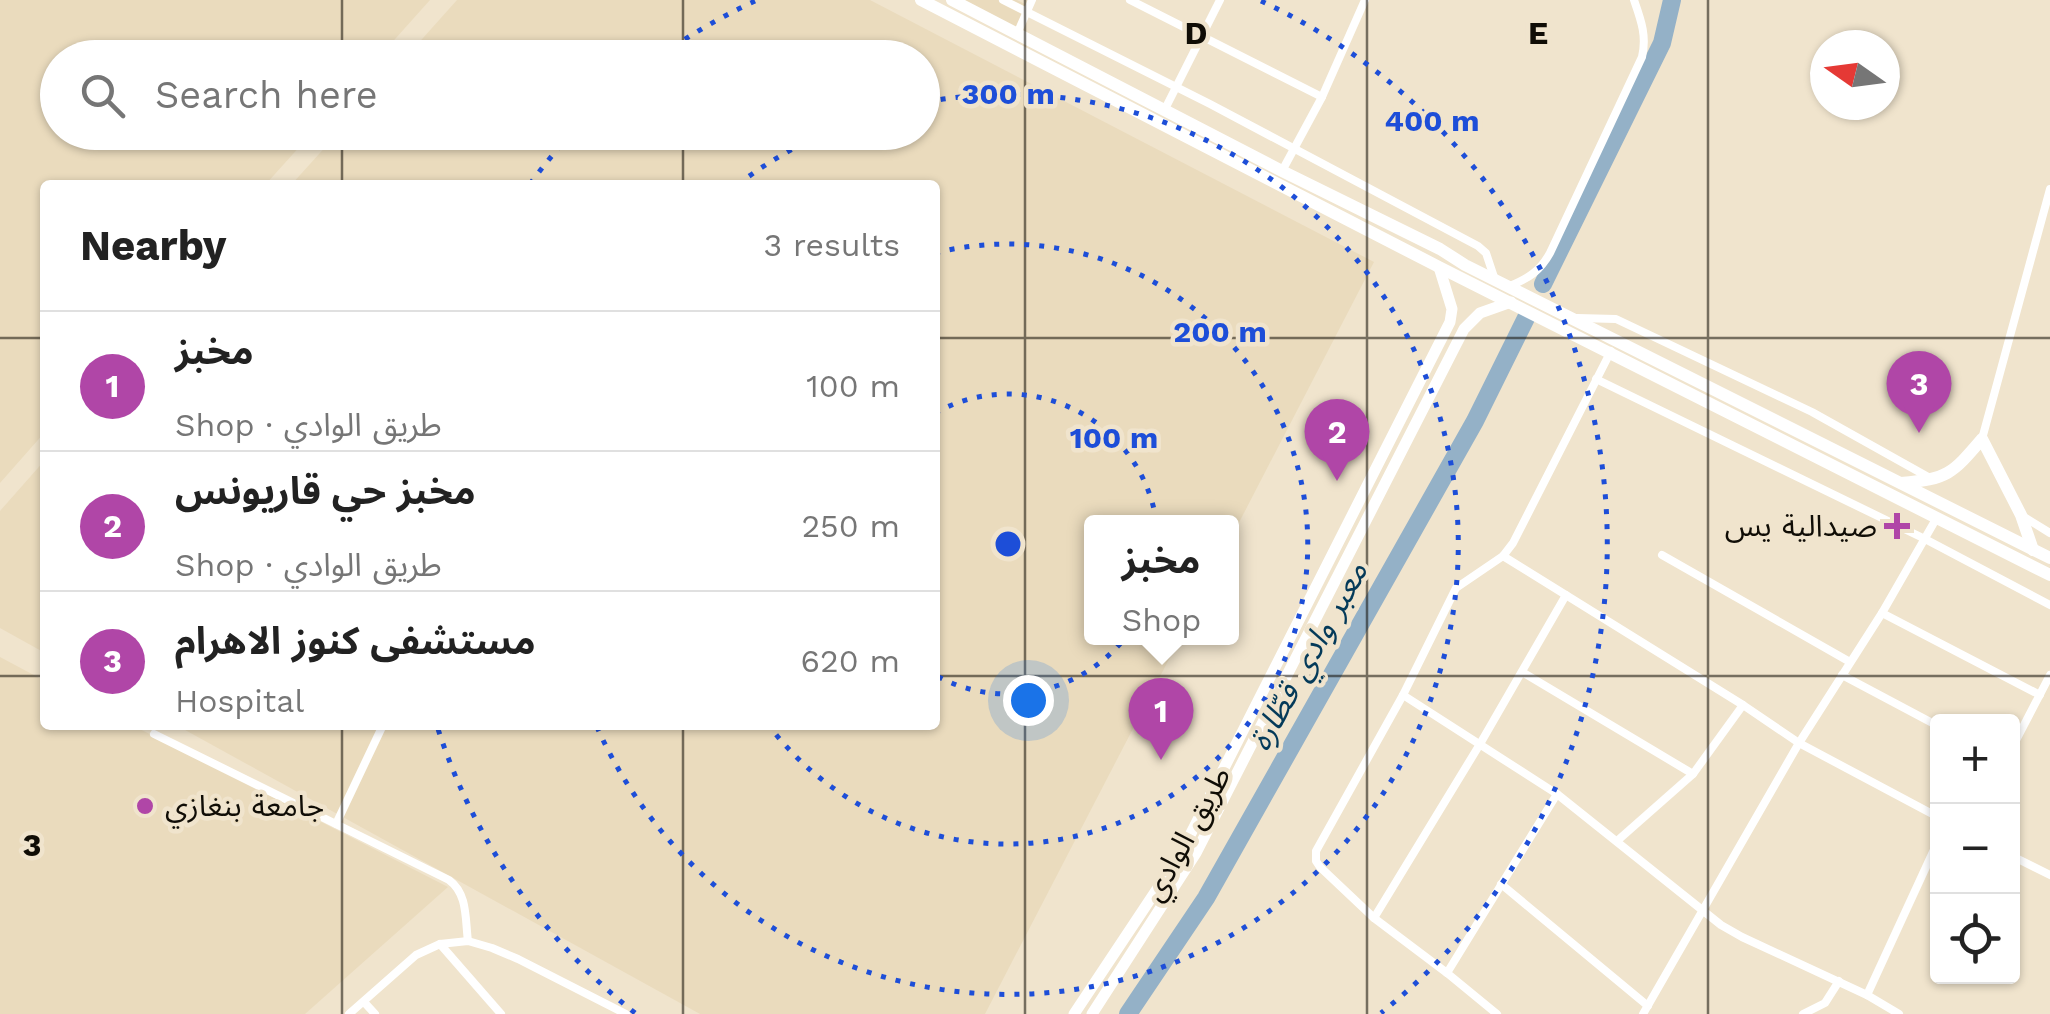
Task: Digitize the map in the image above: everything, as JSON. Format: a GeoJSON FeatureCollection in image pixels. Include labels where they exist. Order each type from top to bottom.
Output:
{"type":"FeatureCollection","features":[{"type":"Feature","properties":{"kind":"highway"},"geometry":{"type":"LineString","coordinates":[[921,0],[2050,575]]}},
{"type":"Feature","properties":{"kind":"highway"},"geometry":{"type":"LineString","coordinates":[[952,0],[1570,318],[2050,558]]}},
{"type":"Feature","properties":{"kind":"highway"},"geometry":{"type":"LineString","coordinates":[[1898,483],[1948,475],[1982,440],[2021,515],[2033,550]]}},
{"type":"Feature","properties":{"kind":"main road"},"geometry":{"type":"LineString","coordinates":[[1439,267],[1452,309],[1450,322],[1464,328],[1480,313],[1512,302]]}},
{"type":"Feature","properties":{"kind":"main road","name":"طريق الوادي"},"geometry":{"type":"LineString","coordinates":[[1092,1014],[1182,877],[1318,584],[1450,322]]}},
{"type":"Feature","properties":{"kind":"main road","name":"طريق الوادي"},"geometry":{"type":"LineString","coordinates":[[1272,688],[1331,591],[1464,328]]}},
{"type":"Feature","properties":{"kind":"main road"},"geometry":{"type":"LineString","coordinates":[[1318,584],[1331,591]]}},
{"type":"Feature","properties":{"kind":"main road","name":"طريق الوادي"},"geometry":{"type":"LineString","coordinates":[[1074,1014],[1203,826]]}},
{"type":"Feature","properties":{"kind":"street"},"geometry":{"type":"LineString","coordinates":[[1004,0],[1478,246],[1486,253],[1494,279]]}},
{"type":"Feature","properties":{"kind":"street"},"geometry":{"type":"LineString","coordinates":[[1018,34],[1032,0]]}},
{"type":"Feature","properties":{"kind":"street"},"geometry":{"type":"LineString","coordinates":[[1130,0],[1322,97]]}},
{"type":"Feature","properties":{"kind":"street"},"geometry":{"type":"LineString","coordinates":[[1164,111],[1220,0]]}},
{"type":"Feature","properties":{"kind":"street"},"geometry":{"type":"LineString","coordinates":[[1282,171],[1322,97],[1363,3],[1349,0]]}},
{"type":"Feature","properties":{"kind":"street"},"geometry":{"type":"LineString","coordinates":[[1510,286],[1541,269],[1642,57],[1645,42],[1634,0]]}},
{"type":"Feature","properties":{"kind":"street"},"geometry":{"type":"LineString","coordinates":[[1982,440],[2050,189]]}},
{"type":"Feature","properties":{"kind":"street"},"geometry":{"type":"LineString","coordinates":[[2044,211],[2050,222]]}},
{"type":"Feature","properties":{"kind":"street"},"geometry":{"type":"LineString","coordinates":[[1440,250],[1450,231]]}},
{"type":"Feature","properties":{"kind":"street"},"geometry":{"type":"LineString","coordinates":[[1570,318],[1616,320],[1812,412],[1934,480]]}},
{"type":"Feature","properties":{"kind":"street"},"geometry":{"type":"LineString","coordinates":[[1498,1014],[1374,918],[1320,867],[1316,851],[1403,694],[1456,588],[1503,556],[1514,543],[1611,352]]}},
{"type":"Feature","properties":{"kind":"street"},"geometry":{"type":"LineString","coordinates":[[1731,398],[1740,377]]}},
{"type":"Feature","properties":{"kind":"street"},"geometry":{"type":"LineString","coordinates":[[1596,379],[1925,539],[2050,605]]}},
{"type":"Feature","properties":{"kind":"street"},"geometry":{"type":"LineString","coordinates":[[2021,515],[2050,533]]}},
{"type":"Feature","properties":{"kind":"street"},"geometry":{"type":"LineString","coordinates":[[1502,884],[1646,1010],[1799,743],[1936,519]]}},
{"type":"Feature","properties":{"kind":"street"},"geometry":{"type":"LineString","coordinates":[[1662,555],[1850,662]]}},
{"type":"Feature","properties":{"kind":"street"},"geometry":{"type":"LineString","coordinates":[[1503,556],[1799,743],[1930,813]]}},
{"type":"Feature","properties":{"kind":"street"},"geometry":{"type":"LineString","coordinates":[[1374,918],[1566,595]]}},
{"type":"Feature","properties":{"kind":"street"},"geometry":{"type":"LineString","coordinates":[[1882,613],[2040,695]]}},
{"type":"Feature","properties":{"kind":"street"},"geometry":{"type":"LineString","coordinates":[[1522,672],[1693,774]]}},
{"type":"Feature","properties":{"kind":"street"},"geometry":{"type":"LineString","coordinates":[[2020,733],[2050,675]]}},
{"type":"Feature","properties":{"kind":"street"},"geometry":{"type":"LineString","coordinates":[[1842,676],[1930,722]]}},
{"type":"Feature","properties":{"kind":"street"},"geometry":{"type":"LineString","coordinates":[[1403,694],[1557,794],[1720,925],[1900,1014]]}},
{"type":"Feature","properties":{"kind":"street"},"geometry":{"type":"LineString","coordinates":[[1617,841],[1693,774],[1742,705]]}},
{"type":"Feature","properties":{"kind":"street"},"geometry":{"type":"LineString","coordinates":[[336,824],[381,730]]}},
{"type":"Feature","properties":{"kind":"street"},"geometry":{"type":"LineString","coordinates":[[154,734],[449,880],[464,898],[468,941]]}},
{"type":"Feature","properties":{"kind":"street"},"geometry":{"type":"LineString","coordinates":[[1448,972],[1557,794]]}},
{"type":"Feature","properties":{"kind":"street"},"geometry":{"type":"LineString","coordinates":[[1868,995],[1930,859]]}},
{"type":"Feature","properties":{"kind":"street"},"geometry":{"type":"LineString","coordinates":[[2020,860],[2050,875]]}},
{"type":"Feature","properties":{"kind":"street"},"geometry":{"type":"LineString","coordinates":[[349,1014],[416,955],[440,944],[468,941],[518,959],[626,1014]]}},
{"type":"Feature","properties":{"kind":"street"},"geometry":{"type":"LineString","coordinates":[[440,944],[501,1014]]}},
{"type":"Feature","properties":{"kind":"street"},"geometry":{"type":"LineString","coordinates":[[1802,1014],[1825,1003],[1839,981]]}},
{"type":"Feature","properties":{"kind":"street"},"geometry":{"type":"LineString","coordinates":[[364,1002],[374,1014]]}},
{"type":"Feature","properties":{"kind":"shaded area"},"geometry":{"type":"Polygon","coordinates":[[[0,0],[430,0],[394,40],[40,40],[40,150],[297,150],[270,180],[40,180],[40,438],[0,483],[0,0]]]}},
{"type":"Feature","properties":{"kind":"shaded area"},"geometry":{"type":"Polygon","coordinates":[[[457,0],[870,0],[1374,262],[1239,523],[1239,515],[1084,515],[1084,645],[1176,645],[985,1014],[700,1014],[185,730],[940,730],[940,180],[296,180],[323,150],[940,150],[940,40],[421,40],[457,0]]]}},
{"type":"Feature","properties":{"kind":"shaded area"},"geometry":{"type":"Polygon","coordinates":[[[958,0],[1017,0],[1027,5],[1018,32],[958,0]]]}},
{"type":"Feature","properties":{"kind":"shaded area"},"geometry":{"type":"Polygon","coordinates":[[[40,466],[40,650],[0,628],[0,511],[40,466]]]}},
{"type":"Feature","properties":{"kind":"shaded area","name":"جامعة بنغازي"},"geometry":{"type":"Polygon","coordinates":[[[0,657],[40,678],[40,730],[142,730],[448,887],[305,1014],[0,1014],[0,657]]]}},
{"type":"Feature","properties":{"kind":"waterway","name":"معبر وادي قطّارة"},"geometry":{"type":"LineString","coordinates":[[1543,284],[1662,43],[1672,0]]}},
{"type":"Feature","properties":{"kind":"waterway","name":"معبر وادي قطّارة"},"geometry":{"type":"LineString","coordinates":[[1128,1014],[1206,898],[1475,421],[1526,318]]}},
{"type":"Feature","properties":{"kind":"place","name":"مستشفى كنوز الاهرام"},"geometry":{"type":"Point","coordinates":[1919,433]}},
{"type":"Feature","properties":{"kind":"place","name":"مخبز حي قاريونس"},"geometry":{"type":"Point","coordinates":[1337,481]}},
{"type":"Feature","properties":{"kind":"place","name":"صيدالية يس"},"geometry":{"type":"Point","coordinates":[1897,526]}},
{"type":"Feature","properties":{"kind":"place","name":"مخبز"},"geometry":{"type":"Point","coordinates":[1161,760]}},
{"type":"Feature","properties":{"kind":"place","name":"جامعة بنغازي"},"geometry":{"type":"Point","coordinates":[145,806]}}]}
